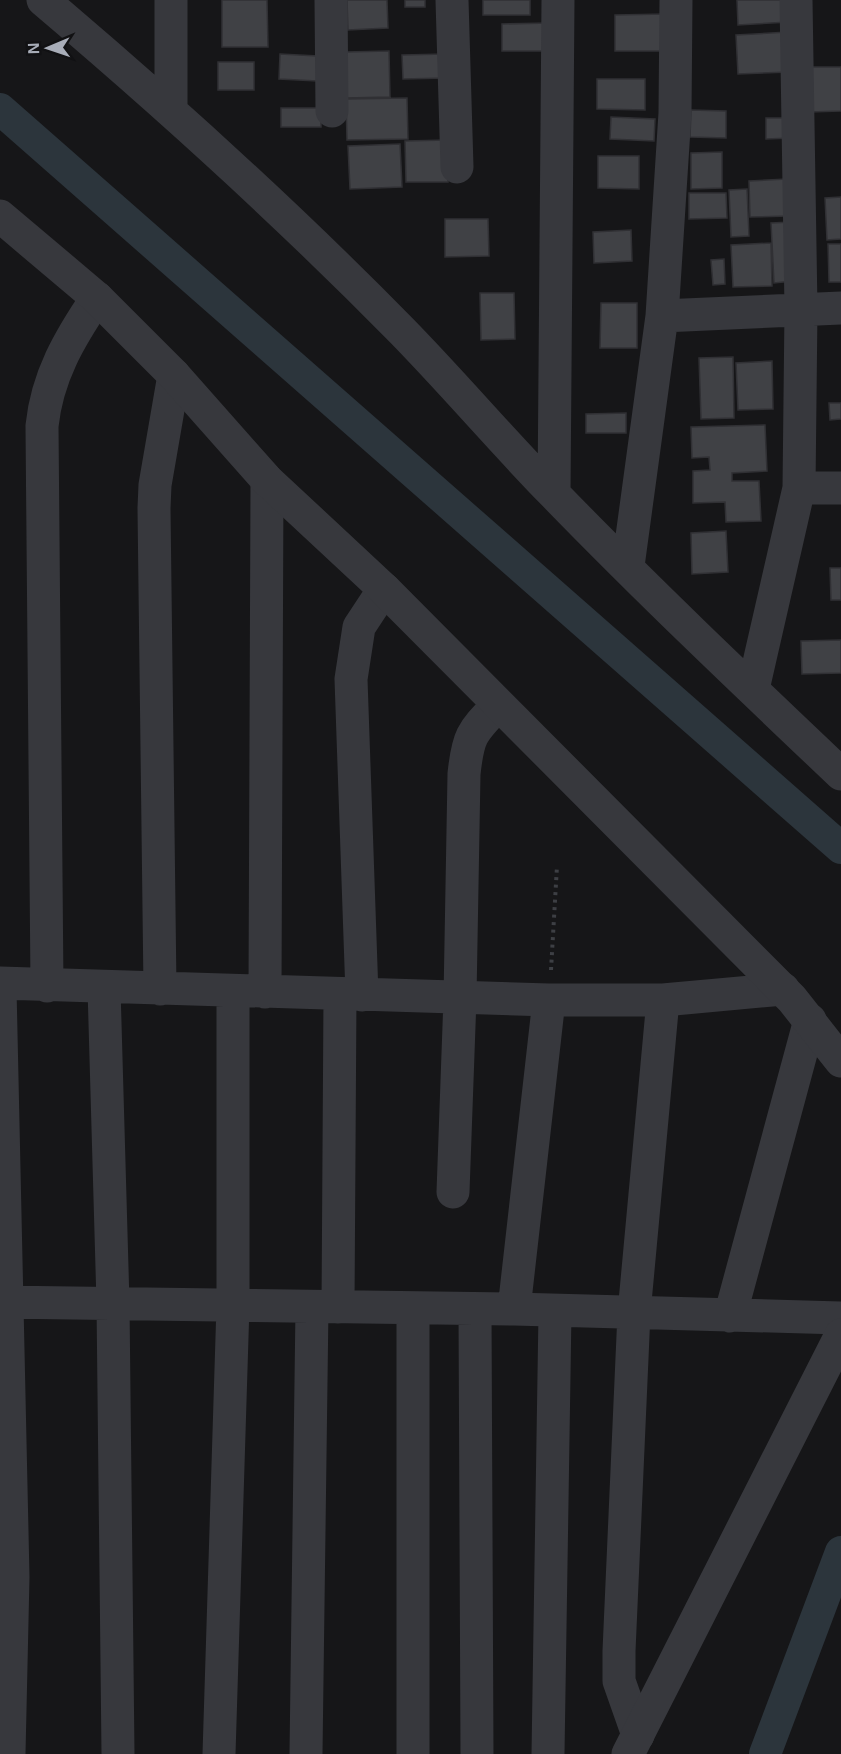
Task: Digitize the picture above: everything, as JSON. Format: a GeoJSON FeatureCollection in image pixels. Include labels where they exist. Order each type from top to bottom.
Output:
{"type":"FeatureCollection","features":[{"type":"Feature","properties":{"kind":"street"},"geometry":{"type":"LineString","coordinates":[[44,0],[171,110],[306,235],[403,332],[554,494],[628,566],[677,618],[841,774]]}},
{"type":"Feature","properties":{"kind":"street"},"geometry":{"type":"LineString","coordinates":[[171,0],[171,110]]}},
{"type":"Feature","properties":{"kind":"street"},"geometry":{"type":"LineString","coordinates":[[331,0],[332,111]]}},
{"type":"Feature","properties":{"kind":"street"},"geometry":{"type":"LineString","coordinates":[[452,0],[457,167]]}},
{"type":"Feature","properties":{"kind":"street"},"geometry":{"type":"LineString","coordinates":[[554,494],[558,0]]}},
{"type":"Feature","properties":{"kind":"street"},"geometry":{"type":"LineString","coordinates":[[628,566],[662,316],[675,112],[676,0]]}},
{"type":"Feature","properties":{"kind":"street"},"geometry":{"type":"LineString","coordinates":[[753,689],[799,488],[801,309],[796,0]]}},
{"type":"Feature","properties":{"kind":"street"},"geometry":{"type":"LineString","coordinates":[[0,216],[97,298],[174,375],[267,480],[384,589],[783,989],[841,1060]]}},
{"type":"Feature","properties":{"kind":"street"},"geometry":{"type":"LineString","coordinates":[[47,986],[42,426],[46,394],[58,362],[71,336],[97,298]]}},
{"type":"Feature","properties":{"kind":"street"},"geometry":{"type":"LineString","coordinates":[[662,316],[841,308]]}},
{"type":"Feature","properties":{"kind":"street"},"geometry":{"type":"LineString","coordinates":[[160,989],[154,508],[155,485],[174,375]]}},
{"type":"Feature","properties":{"kind":"street"},"geometry":{"type":"LineString","coordinates":[[265,992],[267,480]]}},
{"type":"Feature","properties":{"kind":"street"},"geometry":{"type":"LineString","coordinates":[[799,488],[841,488]]}},
{"type":"Feature","properties":{"kind":"street"},"geometry":{"type":"LineString","coordinates":[[306,1754],[325,1307],[351,995],[351,679],[359,627],[384,589]]}},
{"type":"Feature","properties":{"kind":"street"},"geometry":{"type":"LineString","coordinates":[[453,1192],[460,998],[464,774],[467,744],[474,730],[498,705]]}},
{"type":"Feature","properties":{"kind":"street"},"geometry":{"type":"LineString","coordinates":[[0,983],[549,1000],[663,1000],[783,989]]}},
{"type":"Feature","properties":{"kind":"street"},"geometry":{"type":"LineString","coordinates":[[0,988],[9,1754]]}},
{"type":"Feature","properties":{"kind":"street"},"geometry":{"type":"LineString","coordinates":[[104,988],[113,1303],[118,1754]]}},
{"type":"Feature","properties":{"kind":"street"},"geometry":{"type":"LineString","coordinates":[[219,1754],[233,1305],[233,991]]}},
{"type":"Feature","properties":{"kind":"street"},"geometry":{"type":"LineString","coordinates":[[514,1309],[549,1000]]}},
{"type":"Feature","properties":{"kind":"street"},"geometry":{"type":"LineString","coordinates":[[633,1745],[619,1681],[634,1313],[663,1000]]}},
{"type":"Feature","properties":{"kind":"street"},"geometry":{"type":"LineString","coordinates":[[730,1316],[810,1020]]}},
{"type":"Feature","properties":{"kind":"street"},"geometry":{"type":"LineString","coordinates":[[4,1302],[514,1309],[555,1312],[841,1318]]}},
{"type":"Feature","properties":{"kind":"street"},"geometry":{"type":"LineString","coordinates":[[413,1309],[413,1754]]}},
{"type":"Feature","properties":{"kind":"street"},"geometry":{"type":"LineString","coordinates":[[475,1310],[477,1754]]}},
{"type":"Feature","properties":{"kind":"street"},"geometry":{"type":"LineString","coordinates":[[548,1754],[555,1312]]}},
{"type":"Feature","properties":{"kind":"street"},"geometry":{"type":"LineString","coordinates":[[633,1745],[841,1335]]}},
{"type":"Feature","properties":{"kind":"path"},"geometry":{"type":"LineString","coordinates":[[549,1000],[557,866]]}},
{"type":"Feature","properties":{"kind":"building"},"geometry":{"type":"Polygon","coordinates":[[[222,0],[267,0],[268,47],[222,47],[222,0]]]}},
{"type":"Feature","properties":{"kind":"building"},"geometry":{"type":"Polygon","coordinates":[[[347,0],[387,0],[388,28],[348,30],[347,0]]]}},
{"type":"Feature","properties":{"kind":"building"},"geometry":{"type":"Polygon","coordinates":[[[405,0],[425,0],[425,7],[405,7],[405,0]]]}},
{"type":"Feature","properties":{"kind":"building"},"geometry":{"type":"Polygon","coordinates":[[[483,0],[530,0],[530,15],[483,15],[483,0]]]}},
{"type":"Feature","properties":{"kind":"building"},"geometry":{"type":"Polygon","coordinates":[[[737,0],[788,0],[789,22],[738,25],[737,0]]]}},
{"type":"Feature","properties":{"kind":"building"},"geometry":{"type":"Polygon","coordinates":[[[665,14],[665,51],[615,51],[615,15],[665,14]]]}},
{"type":"Feature","properties":{"kind":"building"},"geometry":{"type":"Polygon","coordinates":[[[550,23],[550,51],[502,51],[502,24],[550,23]]]}},
{"type":"Feature","properties":{"kind":"building"},"geometry":{"type":"Polygon","coordinates":[[[788,32],[789,72],[738,74],[736,35],[788,32]]]}},
{"type":"Feature","properties":{"kind":"building"},"geometry":{"type":"Polygon","coordinates":[[[389,51],[390,97],[346,98],[345,52],[389,51]]]}},
{"type":"Feature","properties":{"kind":"building"},"geometry":{"type":"Polygon","coordinates":[[[280,54],[318,56],[317,81],[279,79],[280,54]]]}},
{"type":"Feature","properties":{"kind":"building"},"geometry":{"type":"Polygon","coordinates":[[[445,54],[446,78],[403,79],[402,55],[445,54]]]}},
{"type":"Feature","properties":{"kind":"building"},"geometry":{"type":"Polygon","coordinates":[[[218,62],[254,62],[254,90],[218,90],[218,62]]]}},
{"type":"Feature","properties":{"kind":"building"},"geometry":{"type":"Polygon","coordinates":[[[809,67],[841,67],[841,111],[810,112],[809,67]]]}},
{"type":"Feature","properties":{"kind":"building"},"geometry":{"type":"Polygon","coordinates":[[[597,79],[645,79],[645,110],[597,109],[597,79]]]}},
{"type":"Feature","properties":{"kind":"building"},"geometry":{"type":"Polygon","coordinates":[[[407,98],[408,139],[347,140],[346,99],[407,98]]]}},
{"type":"Feature","properties":{"kind":"building"},"geometry":{"type":"Polygon","coordinates":[[[281,108],[321,108],[321,127],[281,127],[281,108]]]}},
{"type":"Feature","properties":{"kind":"building"},"geometry":{"type":"Polygon","coordinates":[[[691,110],[726,111],[726,138],[690,137],[691,110]]]}},
{"type":"Feature","properties":{"kind":"building"},"geometry":{"type":"Polygon","coordinates":[[[611,117],[655,119],[654,141],[610,139],[611,117]]]}},
{"type":"Feature","properties":{"kind":"building"},"geometry":{"type":"Polygon","coordinates":[[[766,118],[792,118],[792,138],[766,139],[766,118]]]}},
{"type":"Feature","properties":{"kind":"building"},"geometry":{"type":"Polygon","coordinates":[[[447,140],[448,182],[406,182],[405,141],[447,140]]]}},
{"type":"Feature","properties":{"kind":"building"},"geometry":{"type":"Polygon","coordinates":[[[400,144],[402,187],[350,189],[348,146],[400,144]]]}},
{"type":"Feature","properties":{"kind":"building"},"geometry":{"type":"Polygon","coordinates":[[[722,152],[722,188],[691,189],[691,153],[722,152]]]}},
{"type":"Feature","properties":{"kind":"building"},"geometry":{"type":"Polygon","coordinates":[[[598,156],[639,156],[639,189],[598,188],[598,156]]]}},
{"type":"Feature","properties":{"kind":"building"},"geometry":{"type":"Polygon","coordinates":[[[787,179],[789,216],[750,217],[749,181],[787,179]]]}},
{"type":"Feature","properties":{"kind":"building"},"geometry":{"type":"Polygon","coordinates":[[[747,189],[749,236],[731,237],[729,190],[747,189]]]}},
{"type":"Feature","properties":{"kind":"building"},"geometry":{"type":"Polygon","coordinates":[[[689,193],[726,193],[727,218],[689,219],[689,193]]]}},
{"type":"Feature","properties":{"kind":"building"},"geometry":{"type":"Polygon","coordinates":[[[841,197],[841,239],[827,240],[825,198],[841,197]]]}},
{"type":"Feature","properties":{"kind":"building"},"geometry":{"type":"Polygon","coordinates":[[[445,219],[488,219],[489,256],[445,257],[445,219]]]}},
{"type":"Feature","properties":{"kind":"building"},"geometry":{"type":"Polygon","coordinates":[[[792,222],[793,281],[774,283],[771,223],[792,222]]]}},
{"type":"Feature","properties":{"kind":"building"},"geometry":{"type":"Polygon","coordinates":[[[631,230],[632,261],[594,263],[593,232],[631,230]]]}},
{"type":"Feature","properties":{"kind":"building"},"geometry":{"type":"Polygon","coordinates":[[[771,243],[772,286],[733,287],[731,245],[771,243]]]}},
{"type":"Feature","properties":{"kind":"building"},"geometry":{"type":"Polygon","coordinates":[[[828,244],[841,244],[841,282],[829,282],[828,244]]]}},
{"type":"Feature","properties":{"kind":"building"},"geometry":{"type":"Polygon","coordinates":[[[724,259],[725,284],[713,285],[711,260],[724,259]]]}},
{"type":"Feature","properties":{"kind":"building"},"geometry":{"type":"Polygon","coordinates":[[[480,293],[514,293],[515,339],[481,340],[480,293]]]}},
{"type":"Feature","properties":{"kind":"building"},"geometry":{"type":"Polygon","coordinates":[[[601,303],[637,303],[637,348],[600,348],[601,303]]]}},
{"type":"Feature","properties":{"kind":"building"},"geometry":{"type":"Polygon","coordinates":[[[733,357],[734,418],[701,419],[699,358],[733,357]]]}},
{"type":"Feature","properties":{"kind":"building"},"geometry":{"type":"Polygon","coordinates":[[[772,361],[773,409],[738,410],[736,363],[772,361]]]}},
{"type":"Feature","properties":{"kind":"building"},"geometry":{"type":"Polygon","coordinates":[[[829,403],[841,403],[841,419],[830,420],[829,403]]]}},
{"type":"Feature","properties":{"kind":"building"},"geometry":{"type":"Polygon","coordinates":[[[626,413],[626,433],[586,433],[586,414],[626,413]]]}},
{"type":"Feature","properties":{"kind":"building"},"geometry":{"type":"Polygon","coordinates":[[[765,425],[767,471],[732,473],[732,481],[759,481],[761,521],[726,522],[725,502],[693,503],[693,471],[710,470],[709,457],[692,458],[691,427],[765,425]]]}},
{"type":"Feature","properties":{"kind":"building"},"geometry":{"type":"Polygon","coordinates":[[[726,531],[728,572],[692,574],[691,533],[726,531]]]}},
{"type":"Feature","properties":{"kind":"building"},"geometry":{"type":"Polygon","coordinates":[[[830,568],[841,568],[841,600],[831,600],[830,568]]]}},
{"type":"Feature","properties":{"kind":"building"},"geometry":{"type":"Polygon","coordinates":[[[841,640],[841,673],[802,674],[801,641],[841,640]]]}},
{"type":"Feature","properties":{"kind":"waterway"},"geometry":{"type":"LineString","coordinates":[[0,109],[841,848]]}},
{"type":"Feature","properties":{"kind":"waterway"},"geometry":{"type":"LineString","coordinates":[[765,1754],[841,1552]]}}]}
